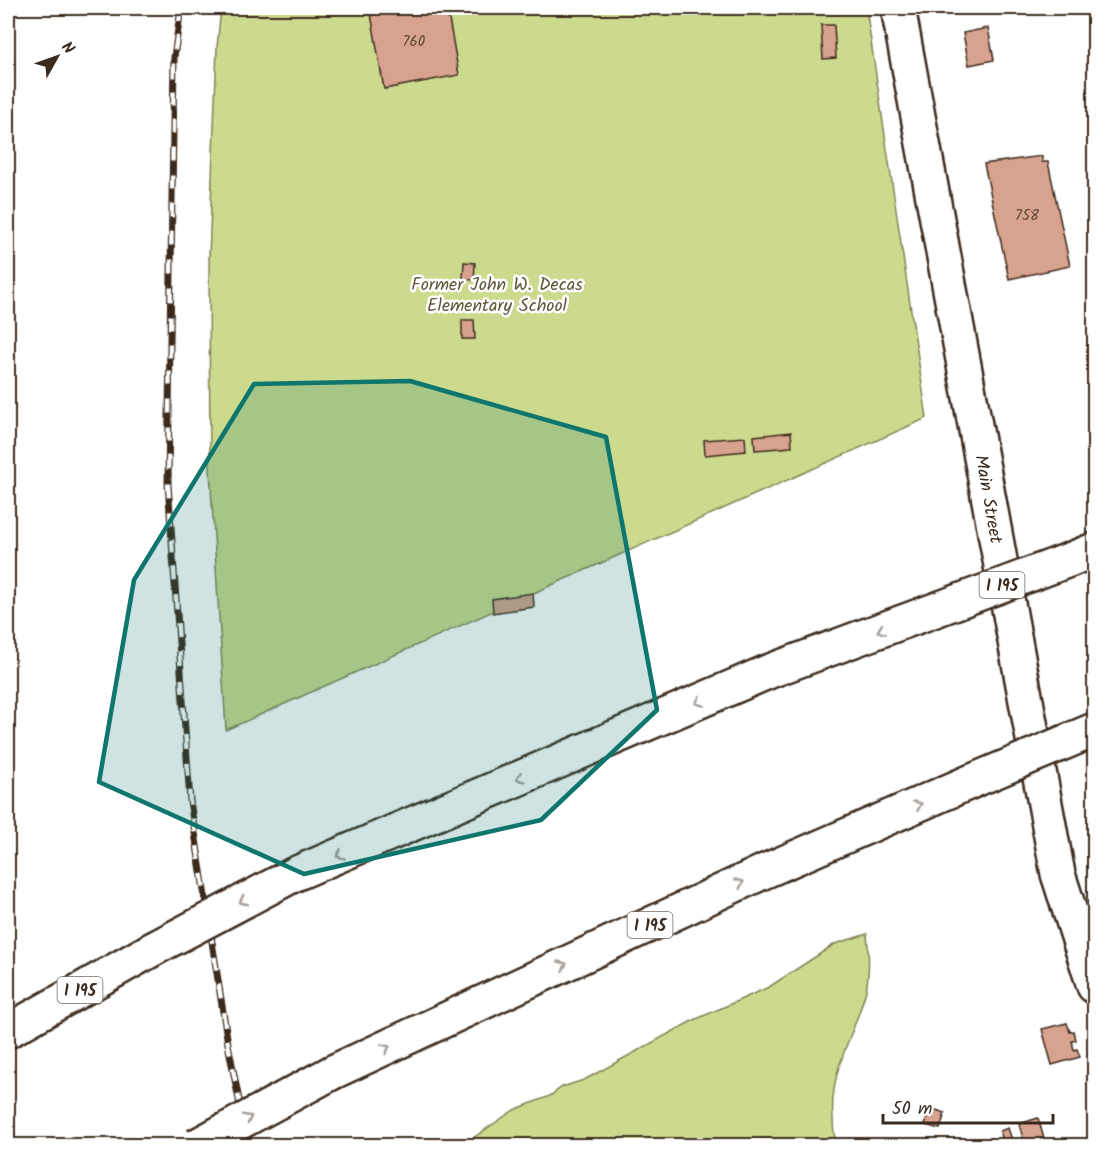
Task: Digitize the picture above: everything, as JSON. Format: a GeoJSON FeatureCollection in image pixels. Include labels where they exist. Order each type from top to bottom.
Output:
{"type":"FeatureCollection","features":[{"type":"Feature","properties":{"kind":"main road","name":"Main Street"},"geometry":{"type":"LineString","coordinates":[[898,8],[1058,874],[1095,986]]}},
{"type":"Feature","properties":{"kind":"main road","name":"I 195"},"geometry":{"type":"LineString","coordinates":[[8,1031],[153,949],[295,874],[770,671],[1082,555]]}},
{"type":"Feature","properties":{"kind":"main road","name":"I 195"},"geometry":{"type":"LineString","coordinates":[[196,1146],[333,1072],[765,871],[1095,730]]}},
{"type":"Feature","properties":{"kind":"highlighted area"},"geometry":{"type":"Polygon","coordinates":[[[410,381],[606,437],[657,710],[541,820],[304,874],[99,782],[134,580],[254,384],[410,381]]]}},
{"type":"Feature","properties":{"kind":"green space","name":"Former John W. Decas Elementary School"},"geometry":{"type":"Polygon","coordinates":[[[221,8],[866,8],[927,418],[226,730],[210,471],[209,258],[217,47],[221,8]]]}},
{"type":"Feature","properties":{"kind":"green space"},"geometry":{"type":"Polygon","coordinates":[[[867,934],[869,962],[866,990],[835,1084],[833,1122],[837,1145],[454,1145],[470,1140],[514,1110],[550,1096],[562,1087],[584,1080],[692,1021],[769,987],[835,944],[867,934]]]}},
{"type":"Feature","properties":{"kind":"building"},"geometry":{"type":"Polygon","coordinates":[[[370,8],[447,8],[459,75],[384,89],[370,8]]]}},
{"type":"Feature","properties":{"kind":"building"},"geometry":{"type":"Polygon","coordinates":[[[821,25],[834,25],[836,58],[823,59],[821,25]]]}},
{"type":"Feature","properties":{"kind":"building"},"geometry":{"type":"Polygon","coordinates":[[[988,28],[994,60],[969,65],[963,33],[988,28]]]}},
{"type":"Feature","properties":{"kind":"building"},"geometry":{"type":"Polygon","coordinates":[[[1042,156],[1042,162],[1048,162],[1070,266],[1009,279],[984,164],[1042,156]]]}},
{"type":"Feature","properties":{"kind":"building"},"geometry":{"type":"Polygon","coordinates":[[[464,262],[475,263],[474,280],[463,279],[464,262]]]}},
{"type":"Feature","properties":{"kind":"building"},"geometry":{"type":"Polygon","coordinates":[[[462,320],[474,320],[475,339],[462,339],[462,320]]]}},
{"type":"Feature","properties":{"kind":"building"},"geometry":{"type":"Polygon","coordinates":[[[791,432],[792,447],[755,450],[754,436],[791,432]]]}},
{"type":"Feature","properties":{"kind":"building"},"geometry":{"type":"Polygon","coordinates":[[[745,437],[746,451],[705,455],[704,440],[745,437]]]}},
{"type":"Feature","properties":{"kind":"building"},"geometry":{"type":"Polygon","coordinates":[[[533,593],[534,607],[493,613],[492,599],[533,593]]]}},
{"type":"Feature","properties":{"kind":"building"},"geometry":{"type":"Polygon","coordinates":[[[1067,1023],[1070,1032],[1074,1031],[1076,1040],[1072,1041],[1074,1050],[1077,1049],[1080,1057],[1052,1065],[1042,1029],[1067,1023]]]}},
{"type":"Feature","properties":{"kind":"building"},"geometry":{"type":"Polygon","coordinates":[[[930,1108],[945,1113],[940,1129],[925,1125],[930,1108]]]}},
{"type":"Feature","properties":{"kind":"building"},"geometry":{"type":"Polygon","coordinates":[[[1038,1118],[1045,1142],[1025,1146],[1019,1124],[1038,1118]]]}},
{"type":"Feature","properties":{"kind":"building"},"geometry":{"type":"Polygon","coordinates":[[[1008,1128],[1014,1146],[1005,1146],[1000,1131],[1008,1128]]]}},
{"type":"Feature","properties":{"kind":"railway"},"geometry":{"type":"LineString","coordinates":[[181,8],[174,57],[168,484],[190,801],[228,1044],[248,1146]]}}]}
